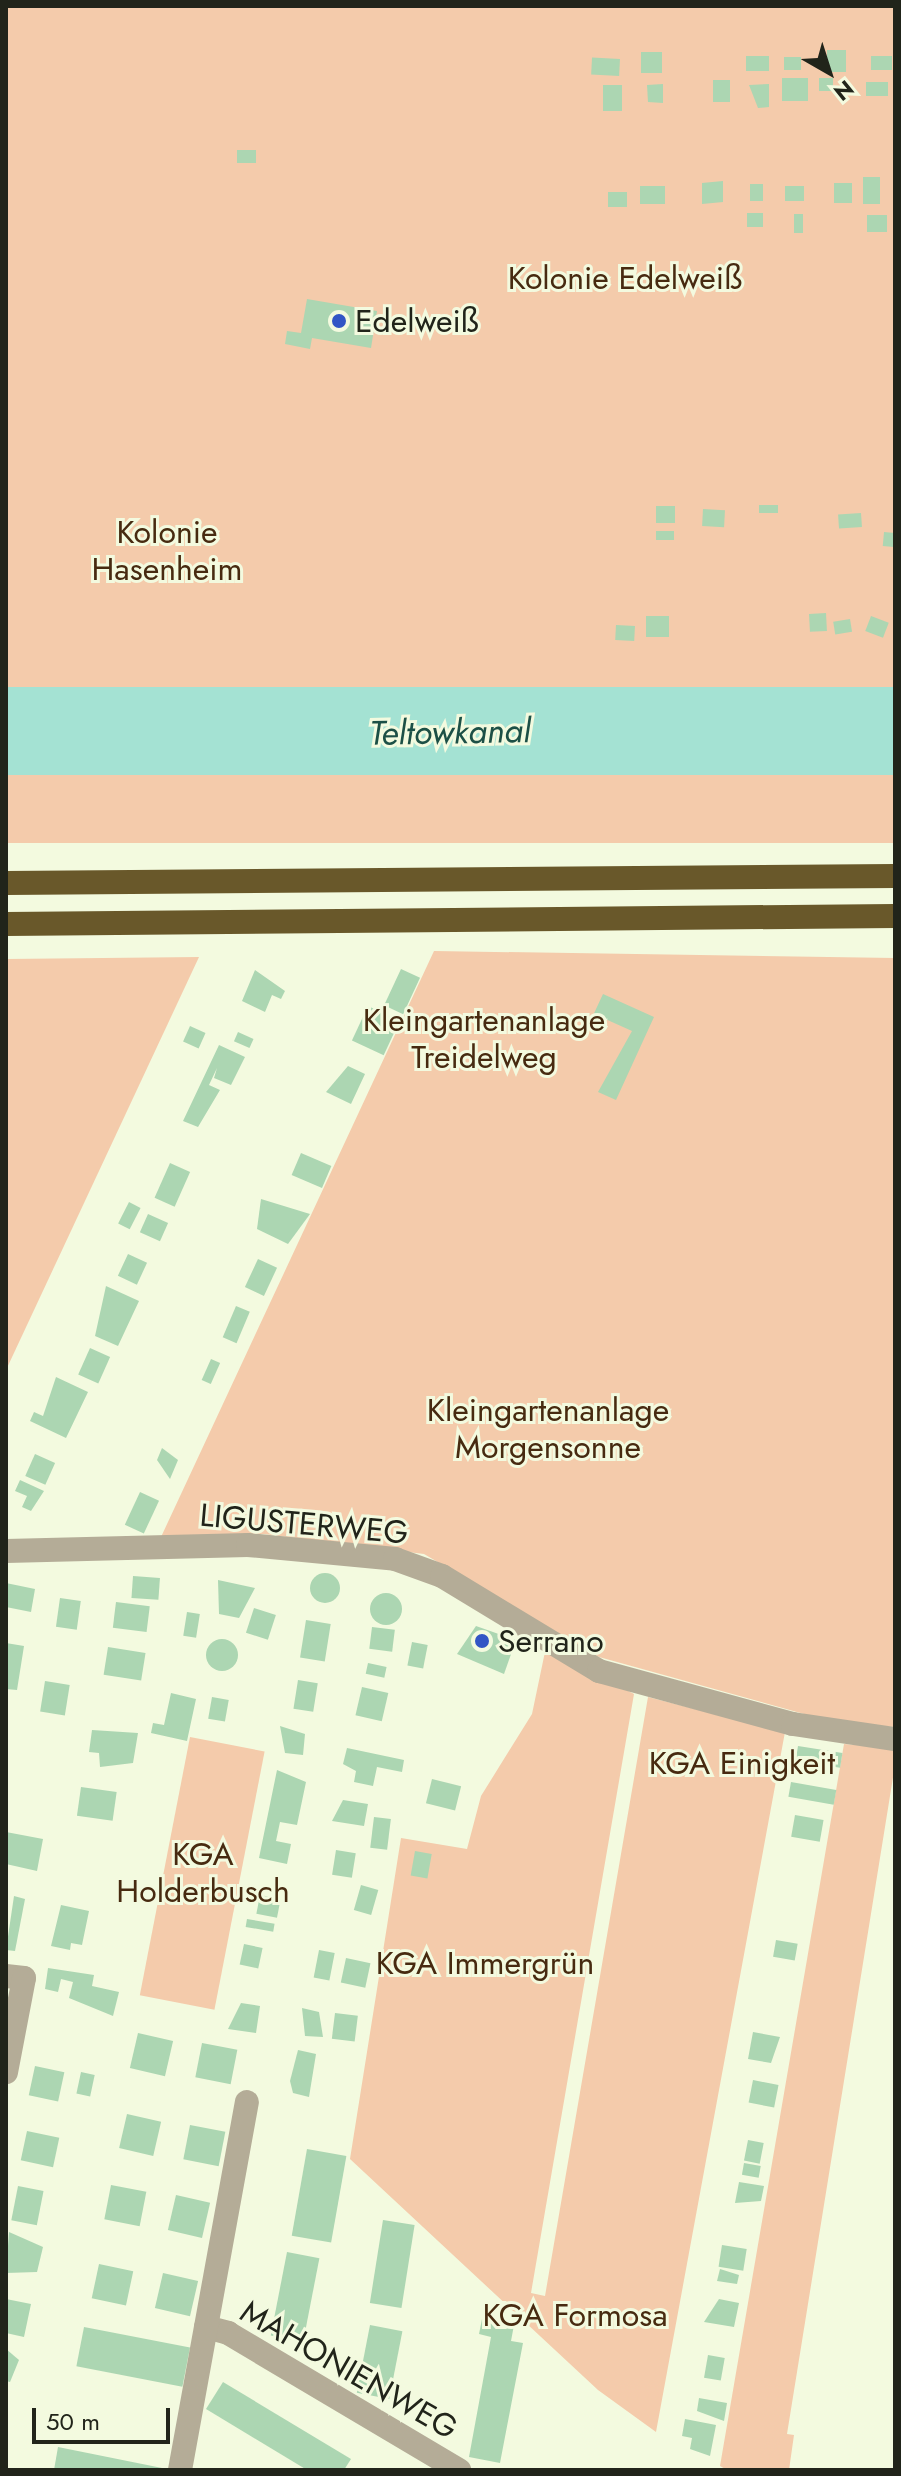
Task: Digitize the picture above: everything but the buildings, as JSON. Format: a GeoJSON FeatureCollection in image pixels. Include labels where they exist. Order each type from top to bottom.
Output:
{"type":"FeatureCollection","features":[{"type":"Feature","properties":{"kind":"highway"},"geometry":{"type":"LineString","coordinates":[[6,883],[895,876]]}},
{"type":"Feature","properties":{"kind":"highway"},"geometry":{"type":"LineString","coordinates":[[6,924],[895,916]]}},
{"type":"Feature","properties":{"kind":"street","name":"LIGUSTERWEG"},"geometry":{"type":"LineString","coordinates":[[6,1551],[248,1545],[395,1559],[442,1576],[599,1671],[793,1724],[895,1739]]}},
{"type":"Feature","properties":{"kind":"street"},"geometry":{"type":"LineString","coordinates":[[6,2072],[15,1977]]}},
{"type":"Feature","properties":{"kind":"street","name":"MAHONIENWEG"},"geometry":{"type":"LineString","coordinates":[[180,2470],[247,2102]]}},
{"type":"Feature","properties":{"kind":"street","name":"MAHONIENWEG"},"geometry":{"type":"LineString","coordinates":[[206,2327],[228,2333],[459,2470]]}},
{"type":"Feature","properties":{"kind":"green space","name":"Kolonie Edelweiß"},"geometry":{"type":"Polygon","coordinates":[[[6,6],[895,6],[895,694],[6,694],[6,6]]]}},
{"type":"Feature","properties":{"kind":"green space"},"geometry":{"type":"Polygon","coordinates":[[[6,775],[895,775],[895,843],[6,843],[6,775]]]}},
{"type":"Feature","properties":{"kind":"green space"},"geometry":{"type":"Polygon","coordinates":[[[434,951],[895,958],[895,1727],[840,1724],[599,1657],[424,1554],[264,1534],[161,1537],[434,951]]]}},
{"type":"Feature","properties":{"kind":"green space"},"geometry":{"type":"Polygon","coordinates":[[[199,957],[6,1370],[6,959],[199,957]]]}},
{"type":"Feature","properties":{"kind":"green space"},"geometry":{"type":"Polygon","coordinates":[[[546,1647],[634,1694],[531,2293],[545,2296],[648,1697],[785,1732],[656,2432],[598,2390],[350,2159],[401,1838],[467,1849],[481,1796],[532,1714],[546,1647]]]}},
{"type":"Feature","properties":{"kind":"green space","name":"KGA Holderbusch"},"geometry":{"type":"Polygon","coordinates":[[[190,1737],[265,1752],[214,2010],[140,1995],[190,1737]]]}},
{"type":"Feature","properties":{"kind":"green space"},"geometry":{"type":"Polygon","coordinates":[[[844,1744],[895,1748],[895,1765],[787,2434],[794,2435],[789,2470],[727,2470],[720,2466],[844,1744]]]}},
{"type":"Feature","properties":{"kind":"water","name":"Teltowkanal"},"geometry":{"type":"Polygon","coordinates":[[[6,687],[895,687],[895,775],[6,775],[6,687]]]}},
{"type":"Feature","properties":{"kind":"place","name":"Edelweiß"},"geometry":{"type":"Point","coordinates":[339,321]}},
{"type":"Feature","properties":{"kind":"place","name":"Serrano"},"geometry":{"type":"Point","coordinates":[482,1641]}},
{"type":"Feature","properties":{"kind":"park label","name":"Kolonie Hasenheim"},"geometry":{"type":"Point","coordinates":[167,552]}},
{"type":"Feature","properties":{"kind":"park label","name":"Kleingartenanlage Treidelweg"},"geometry":{"type":"Point","coordinates":[484,1040]}},
{"type":"Feature","properties":{"kind":"park label","name":"Kleingartenanlage Morgensonne"},"geometry":{"type":"Point","coordinates":[548,1430]}},
{"type":"Feature","properties":{"kind":"park label","name":"KGA Einigkeit"},"geometry":{"type":"Point","coordinates":[742,1763]}},
{"type":"Feature","properties":{"kind":"park label","name":"KGA Immergrün"},"geometry":{"type":"Point","coordinates":[485,1963]}},
{"type":"Feature","properties":{"kind":"park label","name":"KGA Formosa"},"geometry":{"type":"Point","coordinates":[575,2315]}}]}
